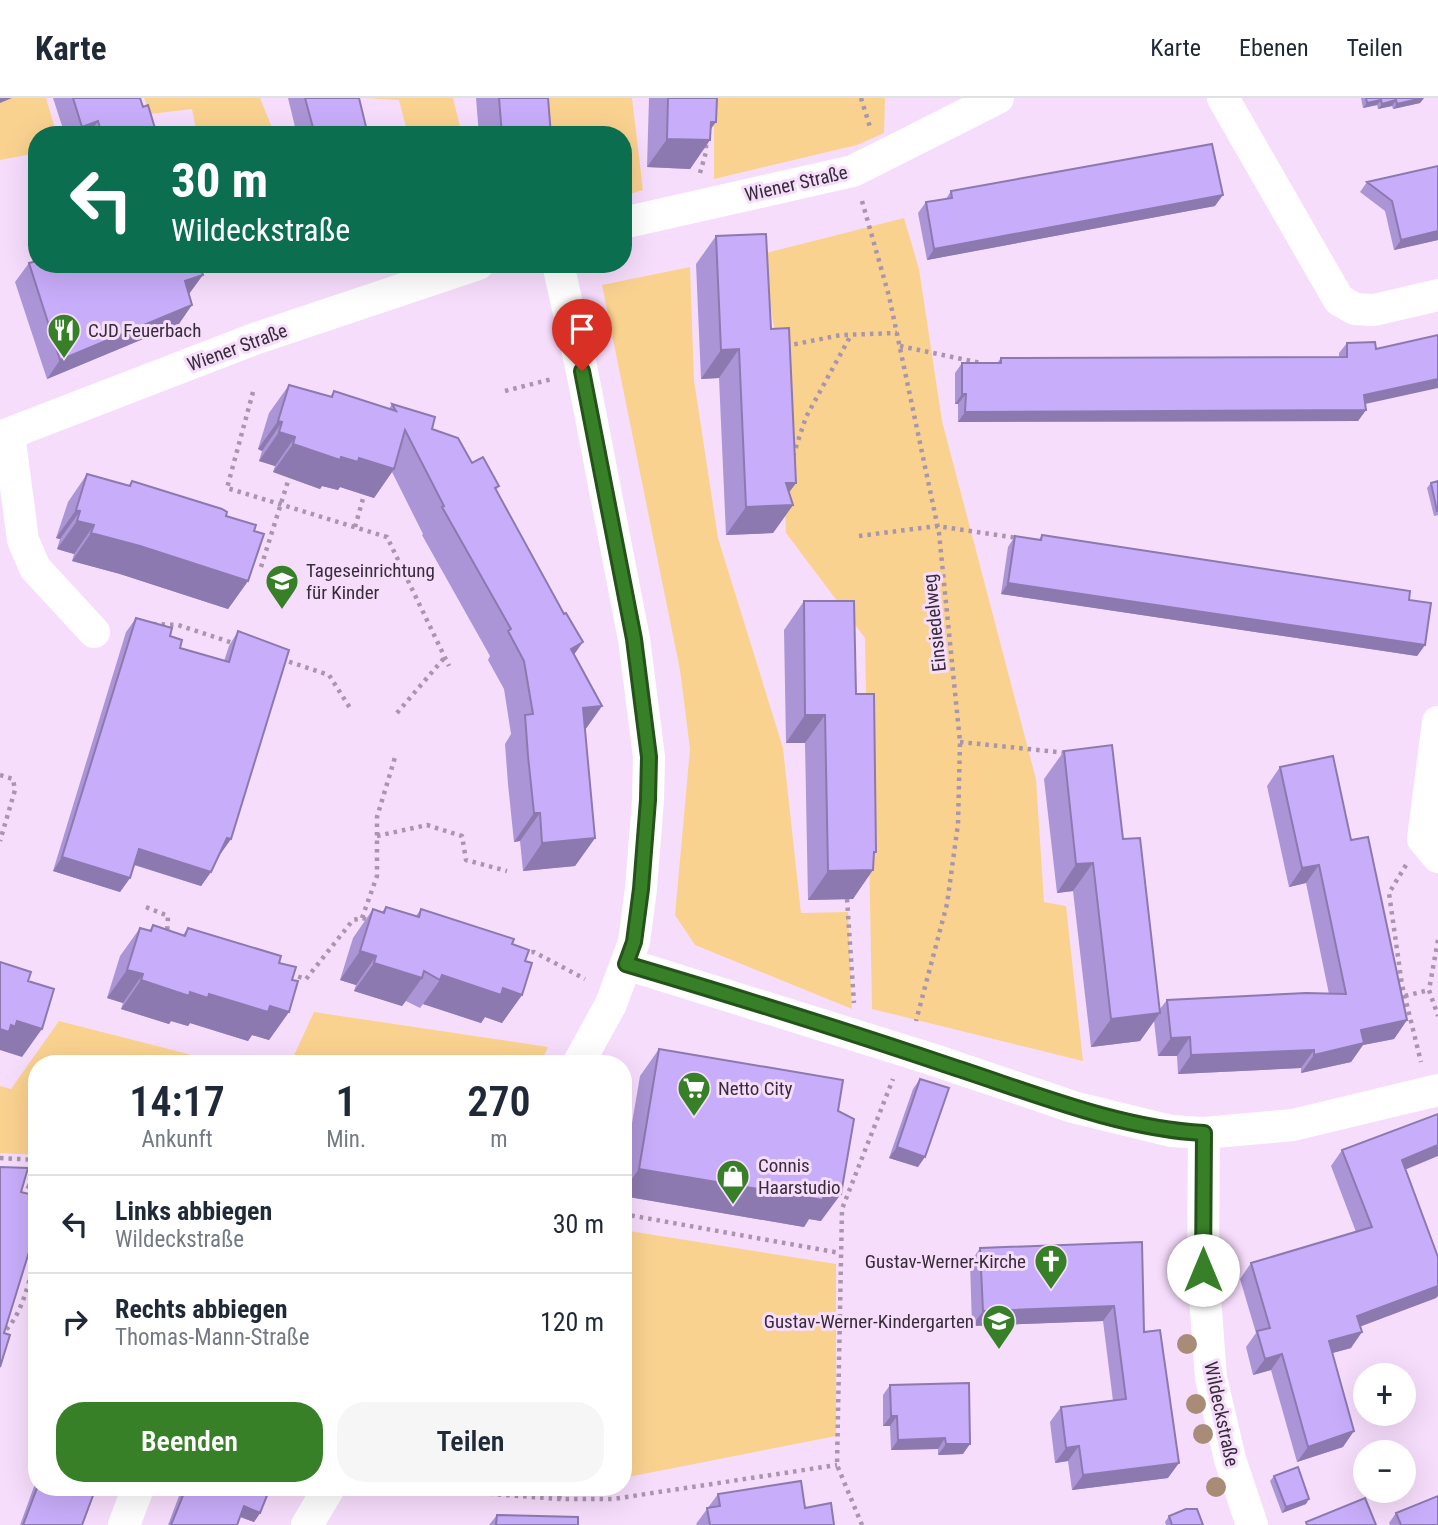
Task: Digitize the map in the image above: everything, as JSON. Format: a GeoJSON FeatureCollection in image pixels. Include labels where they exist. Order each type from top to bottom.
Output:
{"type":"FeatureCollection","features":[{"type":"Feature","properties":{"kind":"street","name":"Wiener Straße"},"geometry":{"type":"LineString","coordinates":[[632,221],[853,171],[998,98]]}},
{"type":"Feature","properties":{"kind":"street"},"geometry":{"type":"LineString","coordinates":[[1223,98],[1339,300],[1355,309],[1374,310],[1438,295]]}},
{"type":"Feature","properties":{"kind":"street","name":"Wiener Straße"},"geometry":{"type":"LineString","coordinates":[[5,435],[257,338],[451,273]]}},
{"type":"Feature","properties":{"kind":"street"},"geometry":{"type":"LineString","coordinates":[[560,273],[582,371],[634,639],[649,757],[643,864],[634,942],[611,1004],[583,1055]]}},
{"type":"Feature","properties":{"kind":"street"},"geometry":{"type":"LineString","coordinates":[[5,435],[23,540],[35,568],[94,632]]}},
{"type":"Feature","properties":{"kind":"street"},"geometry":{"type":"LineString","coordinates":[[1430,848],[1438,722]]}},
{"type":"Feature","properties":{"kind":"street"},"geometry":{"type":"LineString","coordinates":[[626,964],[931,1059],[1073,1107],[1171,1131],[1204,1133],[1293,1125],[1434,1092]]}},
{"type":"Feature","properties":{"kind":"street","name":"Wildeckstraße"},"geometry":{"type":"LineString","coordinates":[[1204,1133],[1203,1270],[1211,1378],[1230,1459],[1252,1525]]}},
{"type":"Feature","properties":{"kind":"street"},"geometry":{"type":"LineString","coordinates":[[124,1525],[135,1496]]}},
{"type":"Feature","properties":{"kind":"street"},"geometry":{"type":"LineString","coordinates":[[307,1525],[324,1496]]}},
{"type":"Feature","properties":{"kind":"path"},"geometry":{"type":"LineString","coordinates":[[701,205],[699,172],[706,152],[706,139]]}},
{"type":"Feature","properties":{"kind":"path","name":"Einsiedelweg"},"geometry":{"type":"LineString","coordinates":[[853,171],[889,296],[937,526],[960,742],[958,824],[947,904],[913,1030],[937,1037],[931,1059]]}},
{"type":"Feature","properties":{"kind":"path"},"geometry":{"type":"LineString","coordinates":[[781,346],[841,335],[897,333]]}},
{"type":"Feature","properties":{"kind":"path"},"geometry":{"type":"LineString","coordinates":[[790,464],[806,417],[851,335]]}},
{"type":"Feature","properties":{"kind":"path"},"geometry":{"type":"LineString","coordinates":[[900,346],[981,363]]}},
{"type":"Feature","properties":{"kind":"path"},"geometry":{"type":"LineString","coordinates":[[505,391],[558,378]]}},
{"type":"Feature","properties":{"kind":"path"},"geometry":{"type":"LineString","coordinates":[[253,392],[227,488],[387,537],[449,666]]}},
{"type":"Feature","properties":{"kind":"path"},"geometry":{"type":"LineString","coordinates":[[261,567],[289,478]]}},
{"type":"Feature","properties":{"kind":"path"},"geometry":{"type":"LineString","coordinates":[[355,527],[364,495]]}},
{"type":"Feature","properties":{"kind":"path"},"geometry":{"type":"LineString","coordinates":[[859,536],[937,526],[1026,539]]}},
{"type":"Feature","properties":{"kind":"path"},"geometry":{"type":"LineString","coordinates":[[142,623],[178,625],[241,646]]}},
{"type":"Feature","properties":{"kind":"path"},"geometry":{"type":"LineString","coordinates":[[397,713],[445,657]]}},
{"type":"Feature","properties":{"kind":"path"},"geometry":{"type":"LineString","coordinates":[[279,659],[329,675],[351,708]]}},
{"type":"Feature","properties":{"kind":"path"},"geometry":{"type":"LineString","coordinates":[[960,742],[1070,753]]}},
{"type":"Feature","properties":{"kind":"path"},"geometry":{"type":"LineString","coordinates":[[362,918],[377,876],[377,817],[396,754]]}},
{"type":"Feature","properties":{"kind":"path"},"geometry":{"type":"LineString","coordinates":[[0,775],[13,779],[15,790],[0,841]]}},
{"type":"Feature","properties":{"kind":"path"},"geometry":{"type":"LineString","coordinates":[[377,836],[428,825],[462,836],[466,860],[507,872]]}},
{"type":"Feature","properties":{"kind":"path"},"geometry":{"type":"LineString","coordinates":[[1389,892],[1405,996],[1434,1092]]}},
{"type":"Feature","properties":{"kind":"path"},"geometry":{"type":"LineString","coordinates":[[847,899],[856,1037]]}},
{"type":"Feature","properties":{"kind":"path"},"geometry":{"type":"LineString","coordinates":[[146,907],[168,916],[167,940]]}},
{"type":"Feature","properties":{"kind":"path"},"geometry":{"type":"LineString","coordinates":[[281,972],[306,979],[353,920],[362,918],[373,921]]}},
{"type":"Feature","properties":{"kind":"path"},"geometry":{"type":"LineString","coordinates":[[1438,940],[1429,990],[1438,1016]]}},
{"type":"Feature","properties":{"kind":"path"},"geometry":{"type":"LineString","coordinates":[[515,953],[534,952],[585,979]]}},
{"type":"Feature","properties":{"kind":"path"},"geometry":{"type":"LineString","coordinates":[[1405,996],[1429,990]]}},
{"type":"Feature","properties":{"kind":"path"},"geometry":{"type":"LineString","coordinates":[[862,1525],[837,1465],[839,1254],[842,1209],[893,1078]]}},
{"type":"Feature","properties":{"kind":"path"},"geometry":{"type":"LineString","coordinates":[[0,1158],[28,1160]]}},
{"type":"Feature","properties":{"kind":"path"},"geometry":{"type":"LineString","coordinates":[[9,1181],[28,1186]]}},
{"type":"Feature","properties":{"kind":"path"},"geometry":{"type":"LineString","coordinates":[[632,1216],[839,1254]]}},
{"type":"Feature","properties":{"kind":"path"},"geometry":{"type":"LineString","coordinates":[[0,1335],[12,1323],[28,1281]]}},
{"type":"Feature","properties":{"kind":"path"},"geometry":{"type":"LineString","coordinates":[[519,1496],[613,1499],[837,1465]]}},
{"type":"Feature","properties":{"kind":"shaded area"},"geometry":{"type":"Polygon","coordinates":[[[0,98],[46,98],[54,126],[28,126],[28,155],[0,160],[0,98]]]}},
{"type":"Feature","properties":{"kind":"shaded area"},"geometry":{"type":"Polygon","coordinates":[[[144,98],[260,98],[271,126],[195,126],[192,109],[150,114],[144,98]]]}},
{"type":"Feature","properties":{"kind":"shaded area"},"geometry":{"type":"Polygon","coordinates":[[[364,98],[453,98],[460,126],[406,126],[399,100],[364,98]]]}},
{"type":"Feature","properties":{"kind":"shaded area"},"geometry":{"type":"Polygon","coordinates":[[[545,98],[632,98],[643,190],[632,193],[632,126],[548,126],[545,98]]]}},
{"type":"Feature","properties":{"kind":"shaded area"},"geometry":{"type":"Polygon","coordinates":[[[714,98],[885,98],[884,133],[857,145],[714,179],[714,98]]]}},
{"type":"Feature","properties":{"kind":"shaded area"},"geometry":{"type":"Polygon","coordinates":[[[904,218],[919,269],[942,421],[1036,779],[1044,902],[1066,906],[1083,1061],[872,1009],[865,638],[786,533],[779,358],[762,254],[904,218]]]}},
{"type":"Feature","properties":{"kind":"shaded area"},"geometry":{"type":"Polygon","coordinates":[[[690,267],[694,380],[718,538],[783,748],[801,913],[848,912],[852,1009],[695,945],[675,915],[690,749],[680,670],[602,285],[690,267]]]}},
{"type":"Feature","properties":{"kind":"shaded area"},"geometry":{"type":"Polygon","coordinates":[[[314,1012],[548,1047],[544,1055],[294,1055],[314,1012]]]}},
{"type":"Feature","properties":{"kind":"shaded area"},"geometry":{"type":"Polygon","coordinates":[[[59,1021],[192,1055],[35,1055],[59,1021]]]}},
{"type":"Feature","properties":{"kind":"shaded area"},"geometry":{"type":"Polygon","coordinates":[[[28,1065],[28,1155],[0,1153],[0,1086],[11,1089],[28,1065]]]}},
{"type":"Feature","properties":{"kind":"shaded area"},"geometry":{"type":"Polygon","coordinates":[[[632,1231],[836,1264],[836,1436],[632,1476],[632,1231]]]}},
{"type":"Feature","properties":{"kind":"building"},"geometry":{"type":"Polygon","coordinates":[[[73,98],[140,98],[143,107],[148,105],[154,126],[99,126],[98,121],[82,126],[73,98]]]}},
{"type":"Feature","properties":{"kind":"building"},"geometry":{"type":"Polygon","coordinates":[[[305,98],[359,98],[366,126],[313,126],[305,98]]]}},
{"type":"Feature","properties":{"kind":"building"},"geometry":{"type":"Polygon","coordinates":[[[499,98],[548,98],[550,126],[501,126],[499,98]]]}},
{"type":"Feature","properties":{"kind":"building"},"geometry":{"type":"Polygon","coordinates":[[[668,98],[717,98],[716,122],[711,122],[710,140],[667,139],[668,98]]]}},
{"type":"Feature","properties":{"kind":"building"},"geometry":{"type":"Polygon","coordinates":[[[1366,98],[1422,98],[1397,104],[1396,100],[1382,104],[1381,100],[1367,103],[1366,98]]]}},
{"type":"Feature","properties":{"kind":"building"},"geometry":{"type":"Polygon","coordinates":[[[1212,144],[1223,195],[934,249],[926,202],[952,198],[951,191],[1212,144]]]}},
{"type":"Feature","properties":{"kind":"building"},"geometry":{"type":"Polygon","coordinates":[[[1438,166],[1438,231],[1401,240],[1392,201],[1367,182],[1438,166]]]}},
{"type":"Feature","properties":{"kind":"building"},"geometry":{"type":"Polygon","coordinates":[[[766,234],[771,329],[789,328],[796,483],[786,483],[793,505],[746,507],[739,349],[721,350],[716,236],[766,234]]]}},
{"type":"Feature","properties":{"kind":"building"},"geometry":{"type":"Polygon","coordinates":[[[32,273],[202,273],[203,275],[185,281],[192,305],[60,360],[32,273]]]}},
{"type":"Feature","properties":{"kind":"building"},"geometry":{"type":"Polygon","coordinates":[[[1438,335],[1438,379],[1364,395],[1366,410],[965,412],[966,394],[962,394],[962,363],[1001,363],[1001,358],[1347,357],[1347,343],[1375,342],[1376,349],[1438,335]]]}},
{"type":"Feature","properties":{"kind":"building"},"geometry":{"type":"Polygon","coordinates":[[[289,385],[332,397],[334,391],[396,411],[392,404],[435,417],[432,429],[458,438],[472,463],[483,457],[499,486],[495,488],[564,614],[566,613],[583,642],[571,649],[602,706],[583,708],[595,838],[542,843],[540,813],[534,813],[528,756],[525,715],[533,714],[524,661],[508,631],[511,629],[442,507],[444,506],[405,430],[394,469],[359,458],[358,462],[341,457],[340,460],[293,444],[295,437],[279,432],[282,422],[278,421],[289,385]]]}},
{"type":"Feature","properties":{"kind":"building"},"geometry":{"type":"Polygon","coordinates":[[[87,474],[130,486],[132,481],[222,509],[227,512],[226,516],[256,525],[254,531],[264,534],[248,581],[91,533],[94,525],[77,521],[80,511],[76,510],[87,474]]]}},
{"type":"Feature","properties":{"kind":"building"},"geometry":{"type":"Polygon","coordinates":[[[1438,481],[1438,511],[1437,511],[1431,483],[1438,481]]]}},
{"type":"Feature","properties":{"kind":"building"},"geometry":{"type":"Polygon","coordinates":[[[1042,535],[1410,591],[1409,600],[1431,603],[1425,645],[1008,583],[1015,536],[1041,540],[1042,535]]]}},
{"type":"Feature","properties":{"kind":"building"},"geometry":{"type":"Polygon","coordinates":[[[804,601],[854,601],[856,694],[874,694],[876,852],[873,870],[828,871],[825,715],[805,715],[804,601]]]}},
{"type":"Feature","properties":{"kind":"building"},"geometry":{"type":"Polygon","coordinates":[[[136,618],[172,628],[170,636],[182,640],[180,648],[229,662],[238,631],[289,650],[231,839],[227,838],[211,872],[139,849],[130,878],[62,857],[136,618]]]}},
{"type":"Feature","properties":{"kind":"building"},"geometry":{"type":"Polygon","coordinates":[[[1112,745],[1123,839],[1140,838],[1160,1013],[1111,1019],[1093,863],[1076,864],[1064,751],[1112,745]]]}},
{"type":"Feature","properties":{"kind":"building"},"geometry":{"type":"Polygon","coordinates":[[[1333,756],[1351,840],[1368,837],[1407,1020],[1361,1030],[1364,1043],[1314,1055],[1314,1050],[1191,1055],[1190,1037],[1171,1038],[1167,1000],[1306,993],[1346,994],[1319,865],[1302,868],[1280,767],[1333,756]]]}},
{"type":"Feature","properties":{"kind":"building"},"geometry":{"type":"Polygon","coordinates":[[[386,907],[419,917],[421,909],[514,939],[512,944],[529,950],[525,961],[532,963],[522,995],[503,988],[501,995],[442,975],[440,980],[424,971],[422,978],[374,963],[376,956],[360,951],[373,909],[384,913],[386,907]]]}},
{"type":"Feature","properties":{"kind":"building"},"geometry":{"type":"Polygon","coordinates":[[[153,925],[185,936],[188,928],[281,956],[279,963],[296,967],[292,980],[298,981],[289,1012],[270,1006],[268,1012],[209,994],[208,998],[190,992],[189,996],[141,980],[143,974],[127,970],[140,928],[151,931],[153,925]]]}},
{"type":"Feature","properties":{"kind":"building"},"geometry":{"type":"Polygon","coordinates":[[[0,962],[31,972],[28,981],[54,989],[42,1029],[17,1021],[15,1027],[11,1025],[9,1032],[0,1029],[0,962]]]}},
{"type":"Feature","properties":{"kind":"building"},"geometry":{"type":"Polygon","coordinates":[[[659,1049],[843,1080],[838,1111],[854,1119],[841,1194],[824,1191],[823,1200],[639,1169],[659,1049]]]}},
{"type":"Feature","properties":{"kind":"building"},"geometry":{"type":"Polygon","coordinates":[[[920,1079],[949,1088],[925,1157],[897,1147],[920,1079]]]}},
{"type":"Feature","properties":{"kind":"building"},"geometry":{"type":"Polygon","coordinates":[[[1438,1114],[1438,1145],[1402,1160],[1438,1257],[1438,1286],[1357,1316],[1362,1332],[1329,1341],[1354,1431],[1308,1447],[1282,1354],[1265,1359],[1257,1331],[1270,1328],[1251,1263],[1372,1227],[1342,1150],[1438,1114]]]}},
{"type":"Feature","properties":{"kind":"building"},"geometry":{"type":"Polygon","coordinates":[[[0,1167],[28,1168],[21,1192],[28,1194],[28,1255],[4,1333],[10,1335],[0,1367],[0,1167]]]}},
{"type":"Feature","properties":{"kind":"building"},"geometry":{"type":"Polygon","coordinates":[[[1142,1242],[1144,1332],[1160,1330],[1179,1463],[1083,1475],[1079,1446],[1066,1448],[1061,1407],[1126,1399],[1114,1306],[983,1311],[980,1248],[1142,1242]]]}},
{"type":"Feature","properties":{"kind":"building"},"geometry":{"type":"Polygon","coordinates":[[[969,1383],[970,1444],[946,1444],[945,1438],[898,1440],[897,1416],[891,1416],[890,1385],[969,1383]]]}},
{"type":"Feature","properties":{"kind":"building"},"geometry":{"type":"Polygon","coordinates":[[[1298,1467],[1309,1499],[1286,1507],[1274,1476],[1298,1467]]]}},
{"type":"Feature","properties":{"kind":"building"},"geometry":{"type":"Polygon","coordinates":[[[801,1481],[805,1508],[831,1503],[834,1525],[710,1525],[707,1508],[720,1506],[718,1494],[801,1481]]]}},
{"type":"Feature","properties":{"kind":"building"},"geometry":{"type":"Polygon","coordinates":[[[34,1496],[93,1496],[82,1525],[23,1525],[34,1496]]]}},
{"type":"Feature","properties":{"kind":"building"},"geometry":{"type":"Polygon","coordinates":[[[183,1496],[267,1496],[260,1513],[244,1506],[237,1525],[171,1525],[183,1496]]]}},
{"type":"Feature","properties":{"kind":"building"},"geometry":{"type":"Polygon","coordinates":[[[1438,1496],[1438,1525],[1401,1525],[1396,1513],[1438,1496]]]}},
{"type":"Feature","properties":{"kind":"building"},"geometry":{"type":"Polygon","coordinates":[[[1353,1503],[1367,1503],[1376,1525],[1307,1525],[1306,1522],[1353,1503]]]}},
{"type":"Feature","properties":{"kind":"building"},"geometry":{"type":"Polygon","coordinates":[[[1186,1509],[1197,1509],[1203,1525],[1172,1525],[1169,1516],[1186,1509]]]}},
{"type":"Feature","properties":{"kind":"building"},"geometry":{"type":"Polygon","coordinates":[[[497,1515],[578,1517],[578,1525],[496,1525],[497,1515]]]}},
{"type":"Feature","properties":{"kind":"place","name":"CJD Feuerbach"},"geometry":{"type":"Point","coordinates":[64,360]}},
{"type":"Feature","properties":{"kind":"place","name":"Tageseinrichtung für Kinder"},"geometry":{"type":"Point","coordinates":[282,611]}},
{"type":"Feature","properties":{"kind":"place","name":"Netto City"},"geometry":{"type":"Point","coordinates":[694,1118]}},
{"type":"Feature","properties":{"kind":"place","name":"Connis Haarstudio"},"geometry":{"type":"Point","coordinates":[733,1206]}},
{"type":"Feature","properties":{"kind":"place","name":"Gustav-Werner-Kirche"},"geometry":{"type":"Point","coordinates":[1051,1291]}},
{"type":"Feature","properties":{"kind":"place","name":"Gustav-Werner-Kindergarten"},"geometry":{"type":"Point","coordinates":[999,1351]}},
{"type":"Feature","properties":{"kind":"route"},"geometry":{"type":"LineString","coordinates":[[582,371],[634,639],[649,757],[641,889],[634,942],[626,964],[931,1059],[1073,1107],[1171,1131],[1204,1133],[1203,1270]]}}]}
